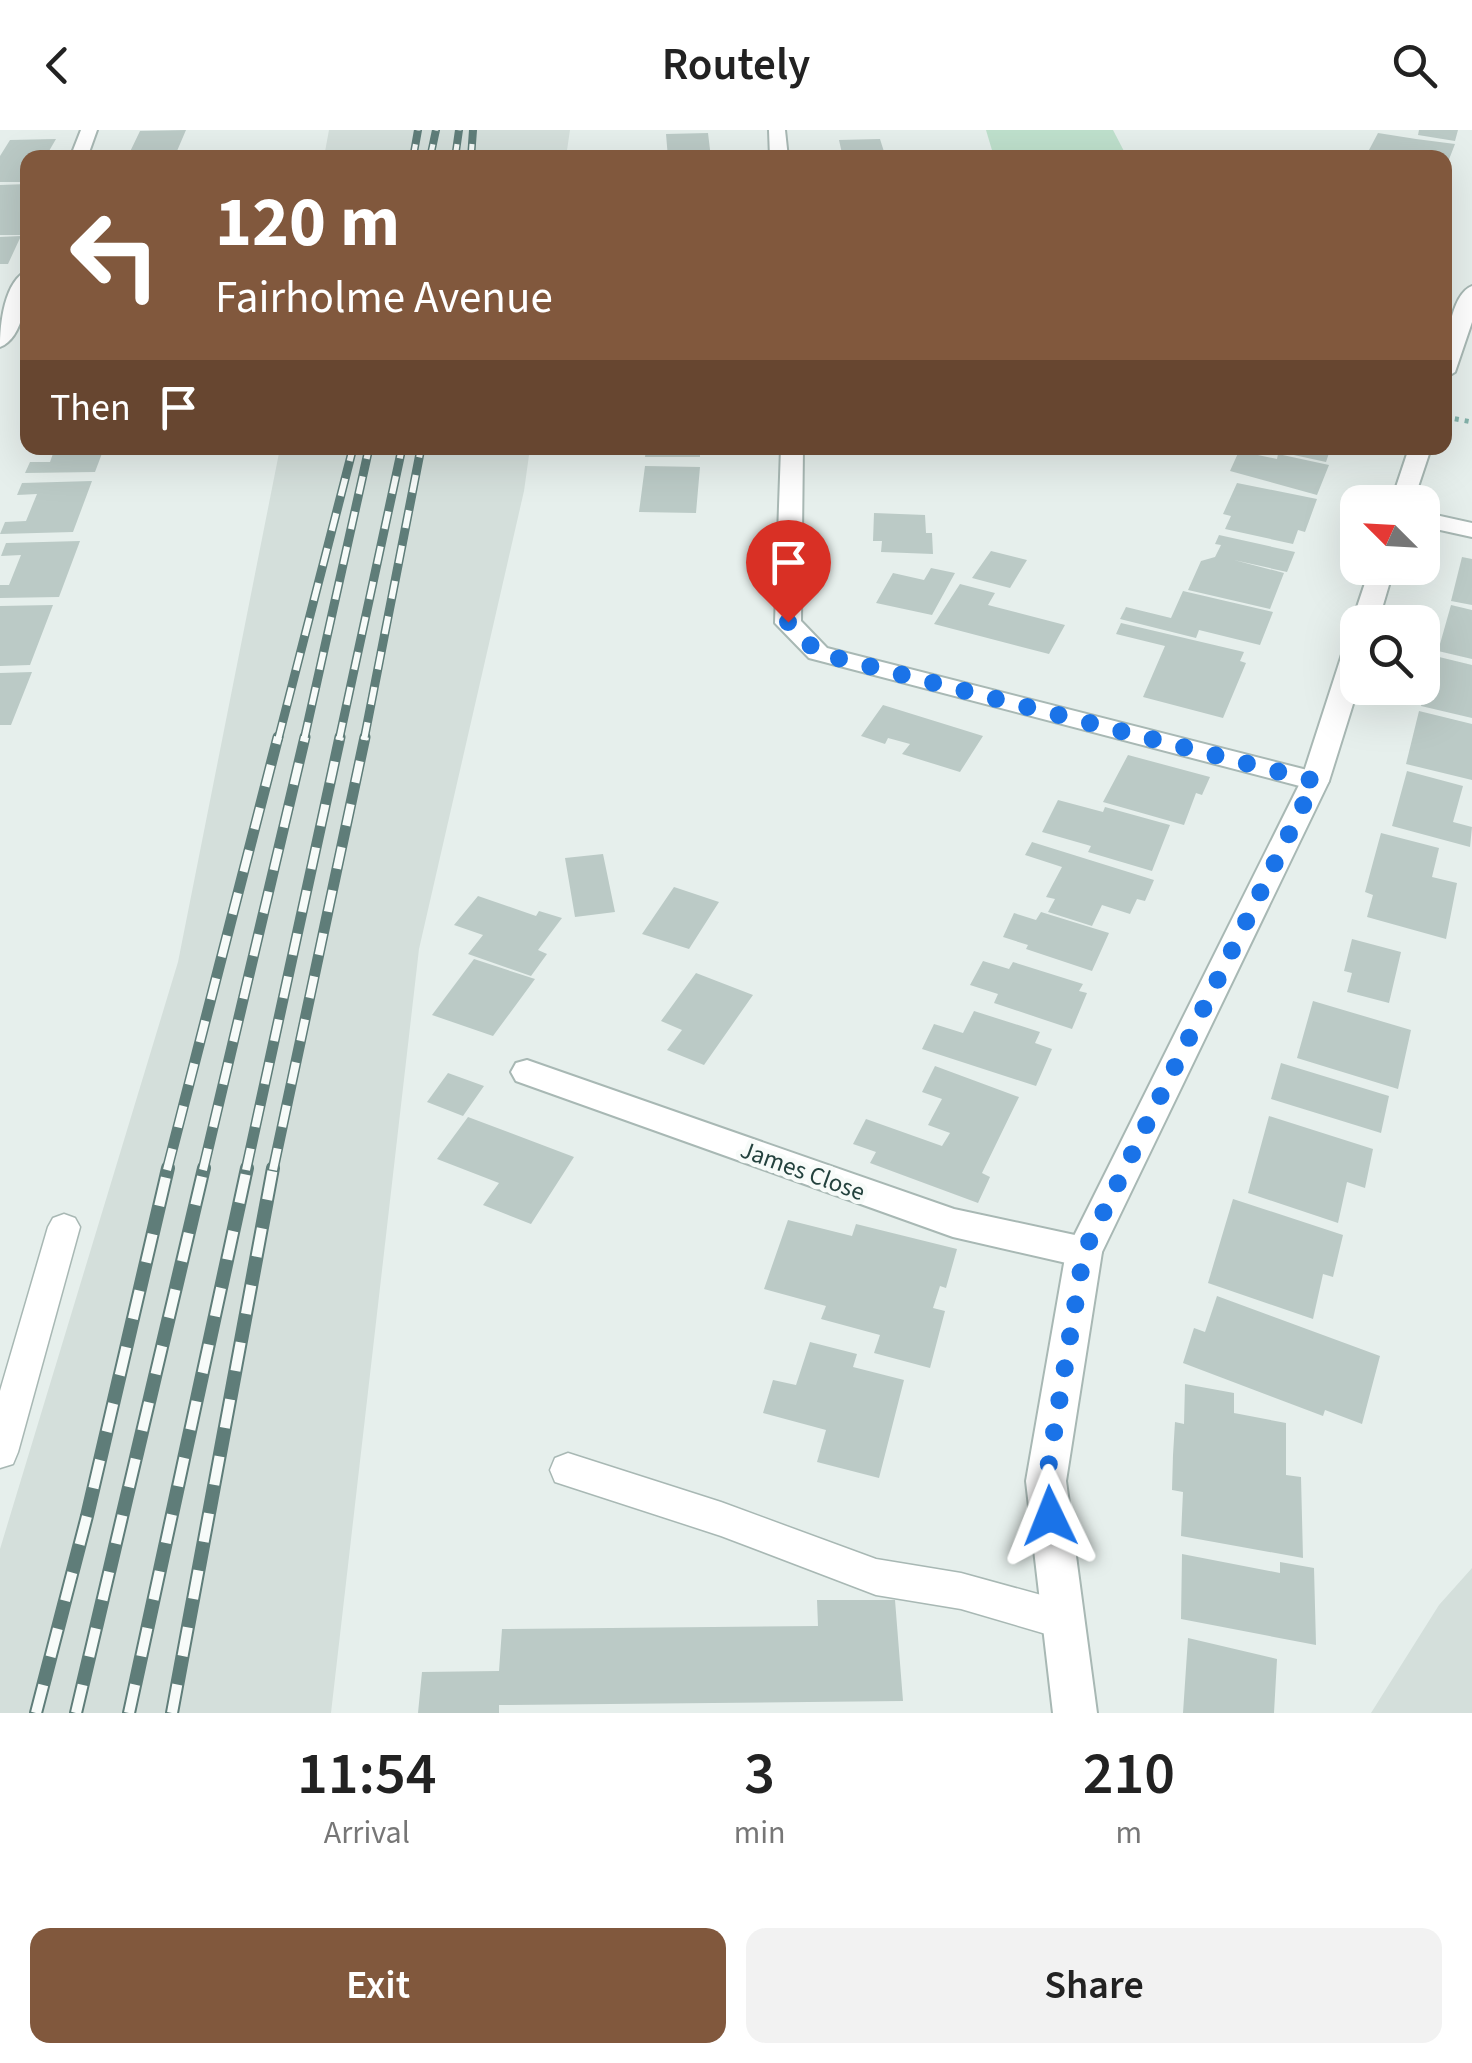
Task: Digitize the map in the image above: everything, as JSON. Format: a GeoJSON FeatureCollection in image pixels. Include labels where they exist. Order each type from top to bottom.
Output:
{"type":"FeatureCollection","features":[{"type":"Feature","properties":{"kind":"street"},"geometry":{"type":"LineString","coordinates":[[1452,359],[1465,336],[1472,292]]}},
{"type":"Feature","properties":{"kind":"street"},"geometry":{"type":"LineString","coordinates":[[0,341],[20,295]]}},
{"type":"Feature","properties":{"kind":"street"},"geometry":{"type":"LineString","coordinates":[[792,455],[788,622],[818,653],[1315,781]]}},
{"type":"Feature","properties":{"kind":"street"},"geometry":{"type":"LineString","coordinates":[[1408,485],[1418,455]]}},
{"type":"Feature","properties":{"kind":"street"},"geometry":{"type":"LineString","coordinates":[[1440,523],[1472,530]]}},
{"type":"Feature","properties":{"kind":"street"},"geometry":{"type":"LineString","coordinates":[[1075,1713],[1046,1481],[1084,1252],[1315,781],[1340,702]]}},
{"type":"Feature","properties":{"kind":"street","name":"James Close"},"geometry":{"type":"LineString","coordinates":[[527,1072],[952,1223],[1084,1252]]}},
{"type":"Feature","properties":{"kind":"lane"},"geometry":{"type":"LineString","coordinates":[[0,1452],[64,1228]]}},
{"type":"Feature","properties":{"kind":"lane"},"geometry":{"type":"LineString","coordinates":[[568,1470],[721,1519],[876,1577],[961,1591],[1064,1620]]}},
{"type":"Feature","properties":{"kind":"shaded area"},"geometry":{"type":"Polygon","coordinates":[[[329,130],[570,130],[567,150],[325,150],[329,130]]]}},
{"type":"Feature","properties":{"kind":"shaded area"},"geometry":{"type":"Polygon","coordinates":[[[279,455],[529,455],[419,949],[331,1713],[0,1713],[0,1549],[178,962],[279,455]]]}},
{"type":"Feature","properties":{"kind":"shaded area"},"geometry":{"type":"Polygon","coordinates":[[[1472,1568],[1472,1713],[1371,1713],[1439,1605],[1472,1568]]]}},
{"type":"Feature","properties":{"kind":"green space"},"geometry":{"type":"Polygon","coordinates":[[[986,130],[1113,130],[1123,150],[992,150],[986,130]]]}},
{"type":"Feature","properties":{"kind":"building"},"geometry":{"type":"Polygon","coordinates":[[[186,130],[177,150],[131,150],[140,131],[186,130]]]}},
{"type":"Feature","properties":{"kind":"building"},"geometry":{"type":"Polygon","coordinates":[[[1419,130],[1458,130],[1455,141],[1418,135],[1419,130]]]}},
{"type":"Feature","properties":{"kind":"building"},"geometry":{"type":"Polygon","coordinates":[[[708,133],[710,150],[667,150],[666,134],[708,133]]]}},
{"type":"Feature","properties":{"kind":"building"},"geometry":{"type":"Polygon","coordinates":[[[1378,133],[1455,144],[1452,152],[1369,150],[1378,133]]]}},
{"type":"Feature","properties":{"kind":"building"},"geometry":{"type":"Polygon","coordinates":[[[56,139],[50,150],[20,150],[20,182],[0,182],[0,156],[10,140],[56,139]]]}},
{"type":"Feature","properties":{"kind":"building"},"geometry":{"type":"Polygon","coordinates":[[[880,139],[883,150],[841,150],[839,140],[880,139]]]}},
{"type":"Feature","properties":{"kind":"building"},"geometry":{"type":"Polygon","coordinates":[[[20,184],[20,235],[0,235],[0,185],[20,184]]]}},
{"type":"Feature","properties":{"kind":"building"},"geometry":{"type":"Polygon","coordinates":[[[20,236],[8,264],[0,264],[0,237],[20,236]]]}},
{"type":"Feature","properties":{"kind":"building"},"geometry":{"type":"Polygon","coordinates":[[[52,455],[101,455],[95,472],[25,473],[30,462],[50,462],[52,455]]]}},
{"type":"Feature","properties":{"kind":"building"},"geometry":{"type":"Polygon","coordinates":[[[645,455],[700,455],[700,457],[645,455]]]}},
{"type":"Feature","properties":{"kind":"building"},"geometry":{"type":"Polygon","coordinates":[[[1237,455],[1277,459],[1283,455],[1329,465],[1317,495],[1230,471],[1237,455]]]}},
{"type":"Feature","properties":{"kind":"building"},"geometry":{"type":"Polygon","coordinates":[[[1294,455],[1328,455],[1326,462],[1294,455]]]}},
{"type":"Feature","properties":{"kind":"building"},"geometry":{"type":"Polygon","coordinates":[[[645,466],[700,467],[696,513],[639,512],[645,466]]]}},
{"type":"Feature","properties":{"kind":"building"},"geometry":{"type":"Polygon","coordinates":[[[92,481],[73,532],[0,534],[5,522],[26,521],[37,494],[17,495],[22,483],[92,481]]]}},
{"type":"Feature","properties":{"kind":"building"},"geometry":{"type":"Polygon","coordinates":[[[1237,483],[1317,499],[1305,532],[1298,530],[1293,544],[1225,529],[1231,516],[1223,514],[1237,483]]]}},
{"type":"Feature","properties":{"kind":"building"},"geometry":{"type":"Polygon","coordinates":[[[874,513],[925,515],[926,533],[932,533],[933,554],[881,552],[882,541],[873,541],[874,513]]]}},
{"type":"Feature","properties":{"kind":"building"},"geometry":{"type":"Polygon","coordinates":[[[1219,535],[1295,552],[1287,572],[1234,560],[1284,573],[1270,609],[1188,590],[1201,561],[1215,557],[1221,545],[1215,544],[1219,535]]]}},
{"type":"Feature","properties":{"kind":"building"},"geometry":{"type":"Polygon","coordinates":[[[80,541],[59,597],[0,598],[0,585],[9,585],[21,555],[1,556],[6,543],[80,541]]]}},
{"type":"Feature","properties":{"kind":"building"},"geometry":{"type":"Polygon","coordinates":[[[991,551],[1027,560],[1010,588],[972,578],[991,551]]]}},
{"type":"Feature","properties":{"kind":"building"},"geometry":{"type":"Polygon","coordinates":[[[1462,557],[1472,559],[1472,605],[1451,601],[1462,557]]]}},
{"type":"Feature","properties":{"kind":"building"},"geometry":{"type":"Polygon","coordinates":[[[931,568],[955,573],[932,615],[876,603],[893,573],[924,580],[931,568]]]}},
{"type":"Feature","properties":{"kind":"building"},"geometry":{"type":"Polygon","coordinates":[[[960,584],[995,593],[988,605],[1065,625],[1049,654],[934,624],[960,584]]]}},
{"type":"Feature","properties":{"kind":"building"},"geometry":{"type":"Polygon","coordinates":[[[1183,591],[1273,612],[1260,645],[1199,630],[1196,638],[1120,619],[1126,607],[1171,618],[1183,591]]]}},
{"type":"Feature","properties":{"kind":"building"},"geometry":{"type":"Polygon","coordinates":[[[53,605],[30,665],[0,666],[0,606],[53,605]]]}},
{"type":"Feature","properties":{"kind":"building"},"geometry":{"type":"Polygon","coordinates":[[[1451,605],[1472,610],[1472,659],[1440,651],[1451,605]]]}},
{"type":"Feature","properties":{"kind":"building"},"geometry":{"type":"Polygon","coordinates":[[[1121,623],[1244,652],[1240,661],[1246,663],[1223,718],[1143,697],[1165,646],[1116,634],[1121,623]]]}},
{"type":"Feature","properties":{"kind":"building"},"geometry":{"type":"Polygon","coordinates":[[[1440,657],[1472,665],[1472,718],[1421,706],[1440,705],[1440,657]]]}},
{"type":"Feature","properties":{"kind":"building"},"geometry":{"type":"Polygon","coordinates":[[[32,672],[11,725],[0,725],[0,673],[32,672]]]}},
{"type":"Feature","properties":{"kind":"building"},"geometry":{"type":"Polygon","coordinates":[[[883,705],[983,736],[960,772],[902,754],[910,744],[888,738],[885,744],[861,736],[883,705]]]}},
{"type":"Feature","properties":{"kind":"building"},"geometry":{"type":"Polygon","coordinates":[[[1419,711],[1472,724],[1472,780],[1406,764],[1419,711]]]}},
{"type":"Feature","properties":{"kind":"building"},"geometry":{"type":"Polygon","coordinates":[[[1128,755],[1210,777],[1202,795],[1196,793],[1184,825],[1103,802],[1128,755]]]}},
{"type":"Feature","properties":{"kind":"building"},"geometry":{"type":"Polygon","coordinates":[[[1407,771],[1463,786],[1453,822],[1472,827],[1470,847],[1392,826],[1407,771]]]}},
{"type":"Feature","properties":{"kind":"building"},"geometry":{"type":"Polygon","coordinates":[[[1058,800],[1103,812],[1105,807],[1170,825],[1152,871],[1088,852],[1091,846],[1042,832],[1058,800]]]}},
{"type":"Feature","properties":{"kind":"building"},"geometry":{"type":"Polygon","coordinates":[[[1381,833],[1439,848],[1432,877],[1457,883],[1446,939],[1367,917],[1373,895],[1365,892],[1381,833]]]}},
{"type":"Feature","properties":{"kind":"building"},"geometry":{"type":"Polygon","coordinates":[[[1032,842],[1154,880],[1145,901],[1137,899],[1130,914],[1102,905],[1092,926],[1048,912],[1055,899],[1046,897],[1062,867],[1025,855],[1032,842]]]}},
{"type":"Feature","properties":{"kind":"building"},"geometry":{"type":"Polygon","coordinates":[[[603,854],[615,912],[575,917],[565,858],[603,854]]]}},
{"type":"Feature","properties":{"kind":"building"},"geometry":{"type":"Polygon","coordinates":[[[674,887],[719,902],[689,949],[642,934],[674,887]]]}},
{"type":"Feature","properties":{"kind":"building"},"geometry":{"type":"Polygon","coordinates":[[[478,896],[536,916],[539,911],[562,918],[538,950],[547,954],[531,976],[468,954],[483,935],[454,925],[478,896]]]}},
{"type":"Feature","properties":{"kind":"building"},"geometry":{"type":"Polygon","coordinates":[[[1041,912],[1109,933],[1092,971],[1026,949],[1028,945],[1003,937],[1014,913],[1036,920],[1041,912]]]}},
{"type":"Feature","properties":{"kind":"building"},"geometry":{"type":"Polygon","coordinates":[[[1352,939],[1401,952],[1389,1003],[1347,992],[1352,973],[1344,971],[1352,939]]]}},
{"type":"Feature","properties":{"kind":"building"},"geometry":{"type":"Polygon","coordinates":[[[474,959],[535,979],[493,1036],[432,1015],[474,959]]]}},
{"type":"Feature","properties":{"kind":"building"},"geometry":{"type":"Polygon","coordinates":[[[983,961],[1009,969],[1013,962],[1083,984],[1079,991],[1087,993],[1072,1029],[994,1003],[998,994],[970,985],[983,961]]]}},
{"type":"Feature","properties":{"kind":"building"},"geometry":{"type":"Polygon","coordinates":[[[696,973],[753,995],[704,1065],[667,1050],[682,1030],[661,1021],[696,973]]]}},
{"type":"Feature","properties":{"kind":"building"},"geometry":{"type":"Polygon","coordinates":[[[1313,1001],[1411,1030],[1398,1089],[1297,1058],[1313,1001]]]}},
{"type":"Feature","properties":{"kind":"building"},"geometry":{"type":"Polygon","coordinates":[[[974,1011],[1040,1032],[1035,1043],[1052,1049],[1036,1086],[922,1049],[934,1024],[963,1033],[974,1011]]]}},
{"type":"Feature","properties":{"kind":"building"},"geometry":{"type":"Polygon","coordinates":[[[1281,1063],[1389,1096],[1381,1133],[1271,1099],[1281,1063]]]}},
{"type":"Feature","properties":{"kind":"building"},"geometry":{"type":"Polygon","coordinates":[[[935,1066],[1019,1097],[982,1173],[990,1177],[978,1203],[870,1163],[876,1152],[853,1144],[866,1119],[942,1146],[950,1133],[928,1125],[942,1099],[922,1092],[935,1066]]]}},
{"type":"Feature","properties":{"kind":"building"},"geometry":{"type":"Polygon","coordinates":[[[448,1073],[484,1086],[463,1116],[427,1102],[448,1073]]]}},
{"type":"Feature","properties":{"kind":"building"},"geometry":{"type":"Polygon","coordinates":[[[1269,1116],[1373,1149],[1365,1188],[1347,1182],[1338,1223],[1248,1193],[1269,1116]]]}},
{"type":"Feature","properties":{"kind":"building"},"geometry":{"type":"Polygon","coordinates":[[[468,1117],[574,1157],[531,1224],[483,1205],[499,1183],[437,1159],[468,1117]]]}},
{"type":"Feature","properties":{"kind":"building"},"geometry":{"type":"Polygon","coordinates":[[[1233,1199],[1343,1235],[1333,1277],[1323,1274],[1313,1319],[1208,1283],[1233,1199]]]}},
{"type":"Feature","properties":{"kind":"building"},"geometry":{"type":"Polygon","coordinates":[[[788,1220],[852,1236],[856,1224],[957,1249],[946,1288],[940,1286],[933,1308],[945,1311],[930,1368],[874,1353],[880,1335],[821,1319],[826,1306],[764,1289],[788,1220]]]}},
{"type":"Feature","properties":{"kind":"building"},"geometry":{"type":"Polygon","coordinates":[[[1217,1296],[1380,1356],[1362,1424],[1325,1410],[1323,1416],[1183,1363],[1194,1328],[1205,1332],[1217,1296]]]}},
{"type":"Feature","properties":{"kind":"building"},"geometry":{"type":"Polygon","coordinates":[[[810,1342],[857,1354],[853,1367],[904,1380],[879,1478],[817,1462],[826,1430],[763,1413],[773,1380],[796,1385],[810,1342]]]}},
{"type":"Feature","properties":{"kind":"building"},"geometry":{"type":"Polygon","coordinates":[[[1185,1384],[1234,1393],[1234,1413],[1286,1423],[1286,1475],[1301,1477],[1303,1558],[1181,1536],[1183,1492],[1172,1490],[1175,1422],[1184,1424],[1185,1384]]]}},
{"type":"Feature","properties":{"kind":"building"},"geometry":{"type":"Polygon","coordinates":[[[1182,1554],[1280,1573],[1280,1562],[1314,1568],[1316,1645],[1181,1619],[1182,1554]]]}},
{"type":"Feature","properties":{"kind":"building"},"geometry":{"type":"Polygon","coordinates":[[[817,1600],[895,1600],[903,1701],[499,1705],[499,1713],[418,1713],[422,1672],[499,1671],[502,1629],[818,1626],[817,1600]]]}},
{"type":"Feature","properties":{"kind":"building"},"geometry":{"type":"Polygon","coordinates":[[[1188,1638],[1277,1659],[1274,1713],[1183,1713],[1188,1638]]]}},
{"type":"Feature","properties":{"kind":"railway"},"geometry":{"type":"LineString","coordinates":[[414,150],[418,130]]}},
{"type":"Feature","properties":{"kind":"railway"},"geometry":{"type":"LineString","coordinates":[[432,150],[436,130]]}},
{"type":"Feature","properties":{"kind":"railway"},"geometry":{"type":"LineString","coordinates":[[456,150],[459,130]]}},
{"type":"Feature","properties":{"kind":"railway"},"geometry":{"type":"LineString","coordinates":[[472,150],[473,130]]}},
{"type":"Feature","properties":{"kind":"railway"},"geometry":{"type":"LineString","coordinates":[[278,740],[351,455]]}},
{"type":"Feature","properties":{"kind":"railway"},"geometry":{"type":"LineString","coordinates":[[304,740],[367,455]]}},
{"type":"Feature","properties":{"kind":"railway"},"geometry":{"type":"LineString","coordinates":[[339,740],[400,455]]}},
{"type":"Feature","properties":{"kind":"railway"},"geometry":{"type":"LineString","coordinates":[[364,740],[420,455]]}},
{"type":"Feature","properties":{"kind":"railway"},"geometry":{"type":"LineString","coordinates":[[167,1170],[278,737]]}},
{"type":"Feature","properties":{"kind":"railway"},"geometry":{"type":"LineString","coordinates":[[203,1170],[305,737]]}},
{"type":"Feature","properties":{"kind":"railway"},"geometry":{"type":"LineString","coordinates":[[246,1170],[340,737]]}},
{"type":"Feature","properties":{"kind":"railway"},"geometry":{"type":"LineString","coordinates":[[273,1170],[365,737]]}},
{"type":"Feature","properties":{"kind":"railway"},"geometry":{"type":"LineString","coordinates":[[36,1713],[87,1516],[168,1168]]}},
{"type":"Feature","properties":{"kind":"railway"},"geometry":{"type":"LineString","coordinates":[[76,1713],[204,1168]]}},
{"type":"Feature","properties":{"kind":"railway"},"geometry":{"type":"LineString","coordinates":[[129,1713],[247,1168]]}},
{"type":"Feature","properties":{"kind":"railway"},"geometry":{"type":"LineString","coordinates":[[172,1713],[273,1168]]}},
{"type":"Feature","properties":{"kind":"route"},"geometry":{"type":"LineString","coordinates":[[788,622],[818,653],[1315,781],[1084,1252],[1046,1481],[1050,1516]]}}]}
